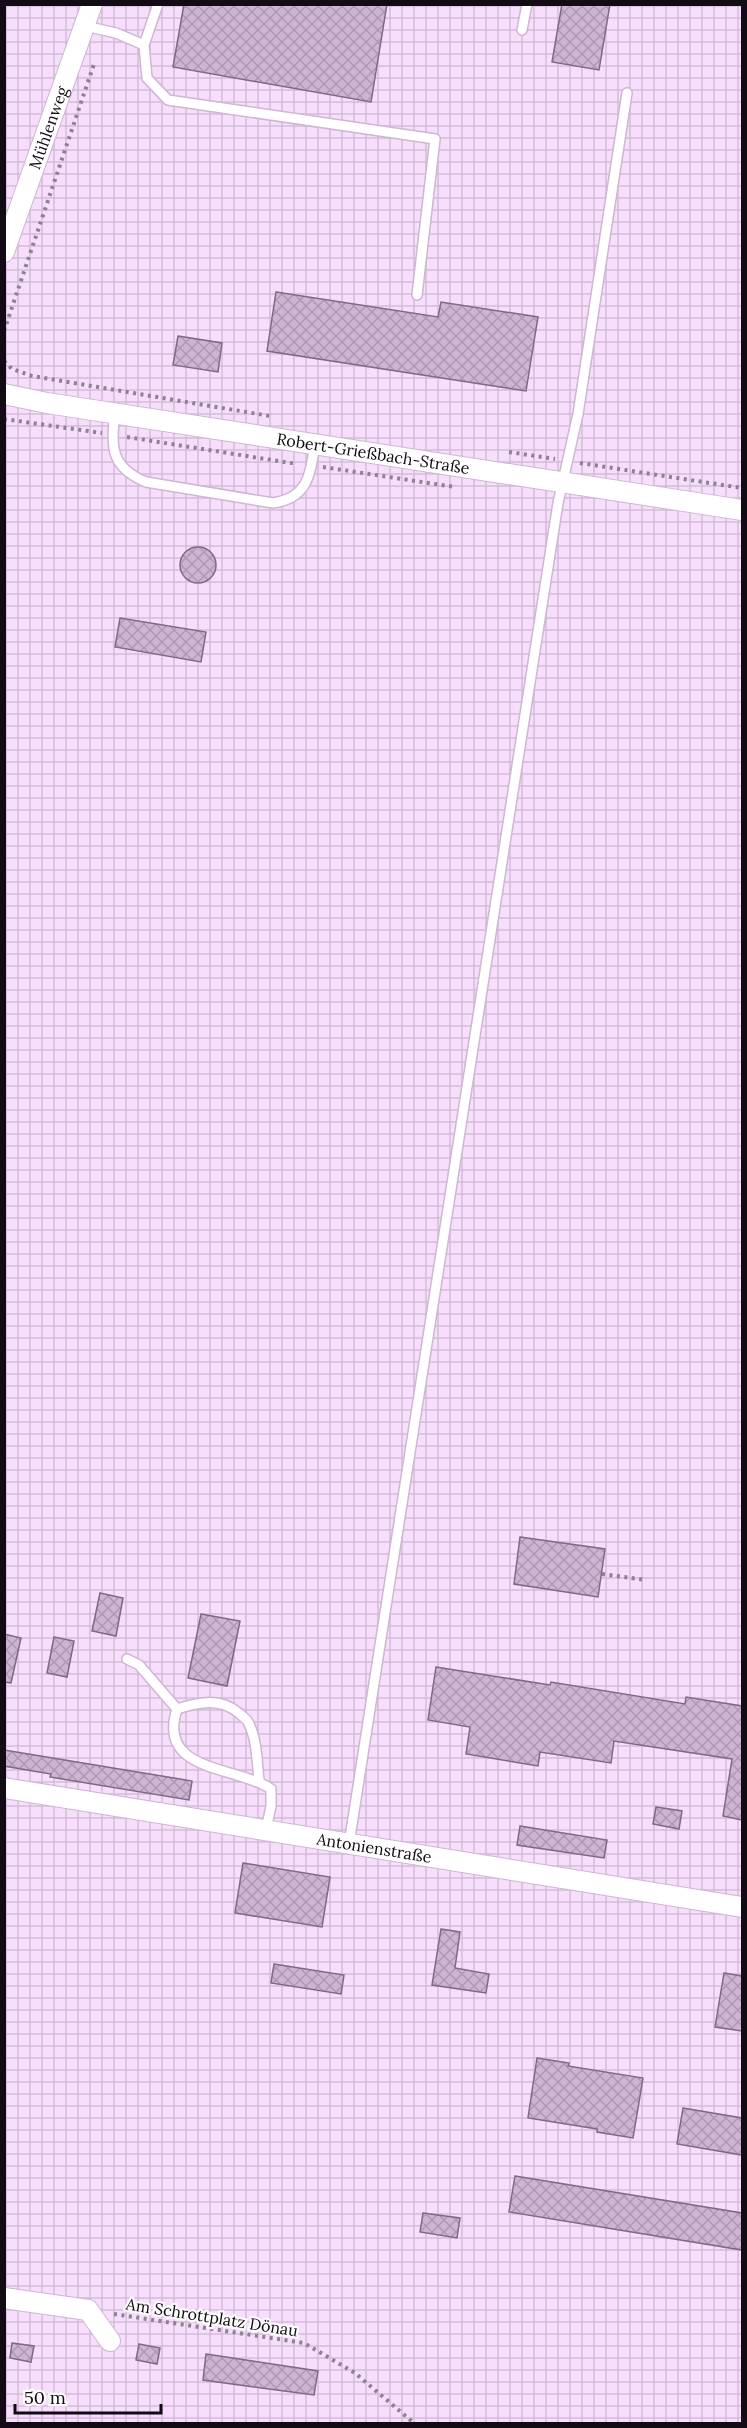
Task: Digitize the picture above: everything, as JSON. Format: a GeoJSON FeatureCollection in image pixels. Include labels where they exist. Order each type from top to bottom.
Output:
{"type":"FeatureCollection","features":[{"type":"Feature","properties":{"kind":"street","name":"Mühlenweg"},"geometry":{"type":"LineString","coordinates":[[4,252],[92,4]]}},
{"type":"Feature","properties":{"kind":"street","name":"Robert-Grießbach-Straße"},"geometry":{"type":"LineString","coordinates":[[4,394],[115,414],[742,510]]}},
{"type":"Feature","properties":{"kind":"street","name":"Antonienstraße"},"geometry":{"type":"LineString","coordinates":[[4,1788],[742,1907]]}},
{"type":"Feature","properties":{"kind":"street"},"geometry":{"type":"LineString","coordinates":[[4,2298],[88,2310],[110,2341]]}},
{"type":"Feature","properties":{"kind":"lane"},"geometry":{"type":"LineString","coordinates":[[158,4],[144,45],[147,78],[168,100],[435,139],[417,295]]}},
{"type":"Feature","properties":{"kind":"lane"},"geometry":{"type":"LineString","coordinates":[[522,30],[527,4]]}},
{"type":"Feature","properties":{"kind":"lane"},"geometry":{"type":"LineString","coordinates":[[85,26],[116,33],[144,45]]}},
{"type":"Feature","properties":{"kind":"lane"},"geometry":{"type":"LineString","coordinates":[[349,1844],[562,482],[568,461],[591,335],[627,93]]}},
{"type":"Feature","properties":{"kind":"lane"},"geometry":{"type":"LineString","coordinates":[[115,414],[112,435],[116,459],[134,477],[146,483],[273,503],[286,501],[298,494],[306,483],[315,444]]}},
{"type":"Feature","properties":{"kind":"lane"},"geometry":{"type":"LineString","coordinates":[[127,1659],[139,1665],[177,1709]]}},
{"type":"Feature","properties":{"kind":"lane"},"geometry":{"type":"LineString","coordinates":[[177,1709],[196,1703],[215,1702],[234,1709],[249,1722],[259,1780]]}},
{"type":"Feature","properties":{"kind":"lane"},"geometry":{"type":"LineString","coordinates":[[177,1709],[172,1723],[178,1745],[185,1753],[198,1762],[222,1772],[259,1780],[271,1789],[272,1806],[266,1830]]}},
{"type":"Feature","properties":{"kind":"path"},"geometry":{"type":"LineString","coordinates":[[4,330],[94,63]]}},
{"type":"Feature","properties":{"kind":"path"},"geometry":{"type":"LineString","coordinates":[[4,361],[12,369],[32,376],[276,417]]}},
{"type":"Feature","properties":{"kind":"path"},"geometry":{"type":"LineString","coordinates":[[4,419],[464,489]]}},
{"type":"Feature","properties":{"kind":"path"},"geometry":{"type":"LineString","coordinates":[[498,451],[742,488]]}},
{"type":"Feature","properties":{"kind":"path"},"geometry":{"type":"LineString","coordinates":[[602,1574],[646,1580]]}},
{"type":"Feature","properties":{"kind":"path","name":"Am Schrottplatz Dönau"},"geometry":{"type":"LineString","coordinates":[[88,2310],[304,2343],[355,2373],[415,2424]]}},
{"type":"Feature","properties":{"kind":"shaded area"},"geometry":{"type":"Polygon","coordinates":[[[5,5],[742,5],[742,2423],[5,2424],[5,5]]]}},
{"type":"Feature","properties":{"kind":"building"},"geometry":{"type":"Polygon","coordinates":[[[184,4],[387,4],[371,102],[173,67],[184,4]]]}},
{"type":"Feature","properties":{"kind":"building"},"geometry":{"type":"Polygon","coordinates":[[[562,4],[610,4],[599,70],[552,62],[562,4]]]}},
{"type":"Feature","properties":{"kind":"building"},"geometry":{"type":"Polygon","coordinates":[[[276,292],[438,317],[441,302],[538,317],[526,391],[267,351],[276,292]]]}},
{"type":"Feature","properties":{"kind":"building"},"geometry":{"type":"Polygon","coordinates":[[[178,336],[222,343],[218,372],[173,365],[178,336]]]}},
{"type":"Feature","properties":{"kind":"building"},"geometry":{"type":"Polygon","coordinates":[[[198,547],[211,552],[216,565],[211,578],[198,583],[185,578],[180,565],[185,552],[198,547]]]}},
{"type":"Feature","properties":{"kind":"building"},"geometry":{"type":"Polygon","coordinates":[[[120,618],[206,632],[201,662],[115,647],[120,618]]]}},
{"type":"Feature","properties":{"kind":"building"},"geometry":{"type":"Polygon","coordinates":[[[520,1537],[605,1549],[598,1597],[514,1584],[520,1537]]]}},
{"type":"Feature","properties":{"kind":"building"},"geometry":{"type":"Polygon","coordinates":[[[100,1593],[123,1598],[116,1636],[92,1631],[100,1593]]]}},
{"type":"Feature","properties":{"kind":"building"},"geometry":{"type":"Polygon","coordinates":[[[201,1614],[240,1621],[227,1686],[188,1678],[201,1614]]]}},
{"type":"Feature","properties":{"kind":"building"},"geometry":{"type":"Polygon","coordinates":[[[4,1634],[21,1638],[11,1683],[4,1682],[4,1634]]]}},
{"type":"Feature","properties":{"kind":"building"},"geometry":{"type":"Polygon","coordinates":[[[54,1637],[74,1641],[67,1677],[47,1673],[54,1637]]]}},
{"type":"Feature","properties":{"kind":"building"},"geometry":{"type":"Polygon","coordinates":[[[436,1667],[550,1685],[551,1682],[685,1704],[686,1697],[742,1706],[742,1820],[723,1816],[732,1759],[614,1741],[611,1763],[540,1752],[538,1766],[466,1754],[470,1727],[428,1720],[436,1667]]]}},
{"type":"Feature","properties":{"kind":"building"},"geometry":{"type":"Polygon","coordinates":[[[4,1750],[192,1781],[189,1800],[50,1777],[51,1774],[4,1766],[4,1750]]]}},
{"type":"Feature","properties":{"kind":"building"},"geometry":{"type":"Polygon","coordinates":[[[656,1807],[682,1811],[679,1829],[653,1824],[656,1807]]]}},
{"type":"Feature","properties":{"kind":"building"},"geometry":{"type":"Polygon","coordinates":[[[520,1826],[607,1840],[604,1858],[517,1845],[520,1826]]]}},
{"type":"Feature","properties":{"kind":"building"},"geometry":{"type":"Polygon","coordinates":[[[243,1863],[330,1877],[322,1927],[235,1913],[243,1863]]]}},
{"type":"Feature","properties":{"kind":"building"},"geometry":{"type":"Polygon","coordinates":[[[441,1929],[460,1932],[455,1968],[489,1974],[486,1993],[432,1985],[441,1929]]]}},
{"type":"Feature","properties":{"kind":"building"},"geometry":{"type":"Polygon","coordinates":[[[274,1964],[344,1975],[341,1994],[271,1983],[274,1964]]]}},
{"type":"Feature","properties":{"kind":"building"},"geometry":{"type":"Polygon","coordinates":[[[724,1973],[742,1976],[742,2031],[715,2027],[724,1973]]]}},
{"type":"Feature","properties":{"kind":"building"},"geometry":{"type":"Polygon","coordinates":[[[537,2058],[569,2063],[568,2066],[643,2078],[633,2138],[597,2132],[597,2129],[528,2118],[537,2058]]]}},
{"type":"Feature","properties":{"kind":"building"},"geometry":{"type":"Polygon","coordinates":[[[683,2108],[742,2118],[742,2155],[677,2144],[683,2108]]]}},
{"type":"Feature","properties":{"kind":"building"},"geometry":{"type":"Polygon","coordinates":[[[515,2176],[742,2213],[742,2250],[509,2212],[515,2176]]]}},
{"type":"Feature","properties":{"kind":"building"},"geometry":{"type":"Polygon","coordinates":[[[423,2213],[460,2218],[457,2238],[420,2232],[423,2213]]]}},
{"type":"Feature","properties":{"kind":"building"},"geometry":{"type":"Polygon","coordinates":[[[12,2343],[34,2346],[31,2362],[10,2358],[12,2343]]]}},
{"type":"Feature","properties":{"kind":"building"},"geometry":{"type":"Polygon","coordinates":[[[139,2344],[160,2348],[157,2364],[136,2360],[139,2344]]]}},
{"type":"Feature","properties":{"kind":"building"},"geometry":{"type":"Polygon","coordinates":[[[206,2354],[318,2371],[314,2395],[203,2380],[206,2354]]]}}]}
